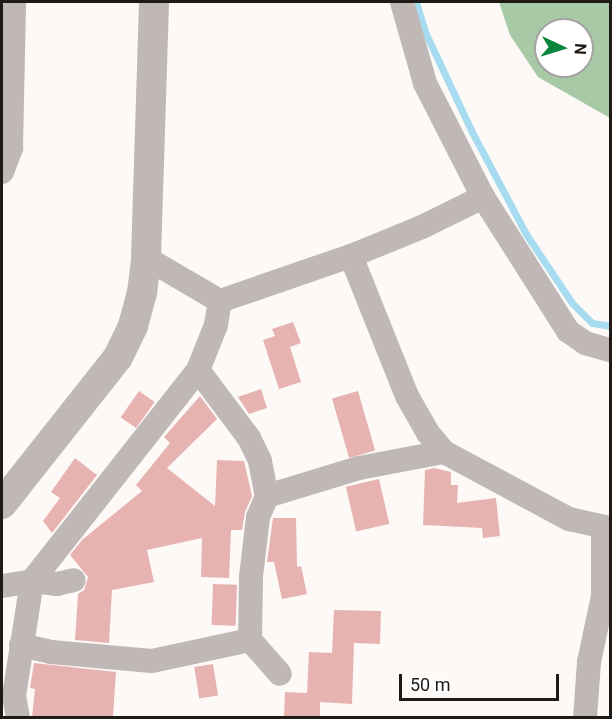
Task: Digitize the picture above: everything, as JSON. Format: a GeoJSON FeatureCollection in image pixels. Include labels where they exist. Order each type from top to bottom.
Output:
{"type":"FeatureCollection","features":[{"type":"Feature","properties":{"kind":"street"},"geometry":{"type":"LineString","coordinates":[[4,162],[11,148],[13,126],[14,2]]}},
{"type":"Feature","properties":{"kind":"street"},"geometry":{"type":"LineString","coordinates":[[2,504],[118,357],[133,326],[142,293],[146,258],[154,2]]}},
{"type":"Feature","properties":{"kind":"street"},"geometry":{"type":"LineString","coordinates":[[402,2],[425,83],[483,197],[568,331],[585,343],[610,350]]}},
{"type":"Feature","properties":{"kind":"street"},"geometry":{"type":"LineString","coordinates":[[146,258],[220,301],[351,255],[424,225],[483,197]]}},
{"type":"Feature","properties":{"kind":"street"},"geometry":{"type":"LineString","coordinates":[[351,255],[407,396],[423,426],[444,452],[569,519],[607,528],[603,596],[589,662],[585,717]]}},
{"type":"Feature","properties":{"kind":"street"},"geometry":{"type":"LineString","coordinates":[[18,717],[14,696],[32,581],[198,370],[216,324],[220,301]]}},
{"type":"Feature","properties":{"kind":"street"},"geometry":{"type":"LineString","coordinates":[[198,370],[233,414],[256,450],[267,496],[258,517],[251,577],[250,640],[280,674]]}},
{"type":"Feature","properties":{"kind":"street"},"geometry":{"type":"LineString","coordinates":[[267,496],[359,468],[444,452]]}},
{"type":"Feature","properties":{"kind":"street"},"geometry":{"type":"LineString","coordinates":[[2,586],[32,581],[57,584],[74,580]]}},
{"type":"Feature","properties":{"kind":"street"},"geometry":{"type":"LineString","coordinates":[[21,645],[51,652],[152,661],[250,640]]}},
{"type":"Feature","properties":{"kind":"green space"},"geometry":{"type":"Polygon","coordinates":[[[499,2],[610,2],[610,118],[540,78],[594,78],[594,18],[534,18],[534,71],[510,35],[499,2]]]}},
{"type":"Feature","properties":{"kind":"building"},"geometry":{"type":"Polygon","coordinates":[[[293,322],[301,343],[290,347],[301,382],[279,389],[263,340],[275,336],[272,329],[293,322]]]}},
{"type":"Feature","properties":{"kind":"building"},"geometry":{"type":"Polygon","coordinates":[[[261,389],[267,408],[249,414],[238,397],[261,389]]]}},
{"type":"Feature","properties":{"kind":"building"},"geometry":{"type":"Polygon","coordinates":[[[139,391],[155,402],[136,428],[121,417],[139,391]]]}},
{"type":"Feature","properties":{"kind":"building"},"geometry":{"type":"Polygon","coordinates":[[[358,391],[375,451],[349,458],[332,398],[358,391]]]}},
{"type":"Feature","properties":{"kind":"building"},"geometry":{"type":"Polygon","coordinates":[[[200,396],[217,419],[167,468],[215,506],[217,460],[244,461],[252,496],[245,512],[242,530],[231,530],[229,578],[201,577],[202,538],[147,550],[154,582],[112,590],[109,643],[75,640],[78,594],[84,590],[88,577],[70,555],[82,540],[142,491],[136,485],[170,443],[164,437],[200,396]]]}},
{"type":"Feature","properties":{"kind":"building"},"geometry":{"type":"Polygon","coordinates":[[[75,458],[97,475],[52,533],[43,521],[60,498],[51,492],[75,458]]]}},
{"type":"Feature","properties":{"kind":"building"},"geometry":{"type":"Polygon","coordinates":[[[434,468],[451,472],[451,485],[458,485],[457,503],[496,498],[500,536],[483,538],[482,528],[423,525],[425,470],[434,468]]]}},
{"type":"Feature","properties":{"kind":"building"},"geometry":{"type":"Polygon","coordinates":[[[379,479],[389,524],[356,531],[346,487],[379,479]]]}},
{"type":"Feature","properties":{"kind":"building"},"geometry":{"type":"Polygon","coordinates":[[[273,518],[296,518],[297,567],[301,566],[307,594],[282,599],[274,562],[267,562],[273,518]]]}},
{"type":"Feature","properties":{"kind":"building"},"geometry":{"type":"Polygon","coordinates":[[[213,584],[237,585],[236,626],[212,625],[213,584]]]}},
{"type":"Feature","properties":{"kind":"building"},"geometry":{"type":"Polygon","coordinates":[[[334,610],[381,611],[380,644],[354,643],[352,704],[320,702],[320,717],[284,717],[285,692],[307,693],[309,652],[332,653],[334,610]]]}},
{"type":"Feature","properties":{"kind":"building"},"geometry":{"type":"Polygon","coordinates":[[[34,663],[116,672],[113,717],[32,717],[35,689],[30,688],[34,663]]]}},
{"type":"Feature","properties":{"kind":"building"},"geometry":{"type":"Polygon","coordinates":[[[213,664],[218,696],[199,699],[194,667],[213,664]]]}},
{"type":"Feature","properties":{"kind":"waterway"},"geometry":{"type":"LineString","coordinates":[[416,2],[426,34],[472,132],[526,234],[572,303],[592,323],[610,326]]}}]}
